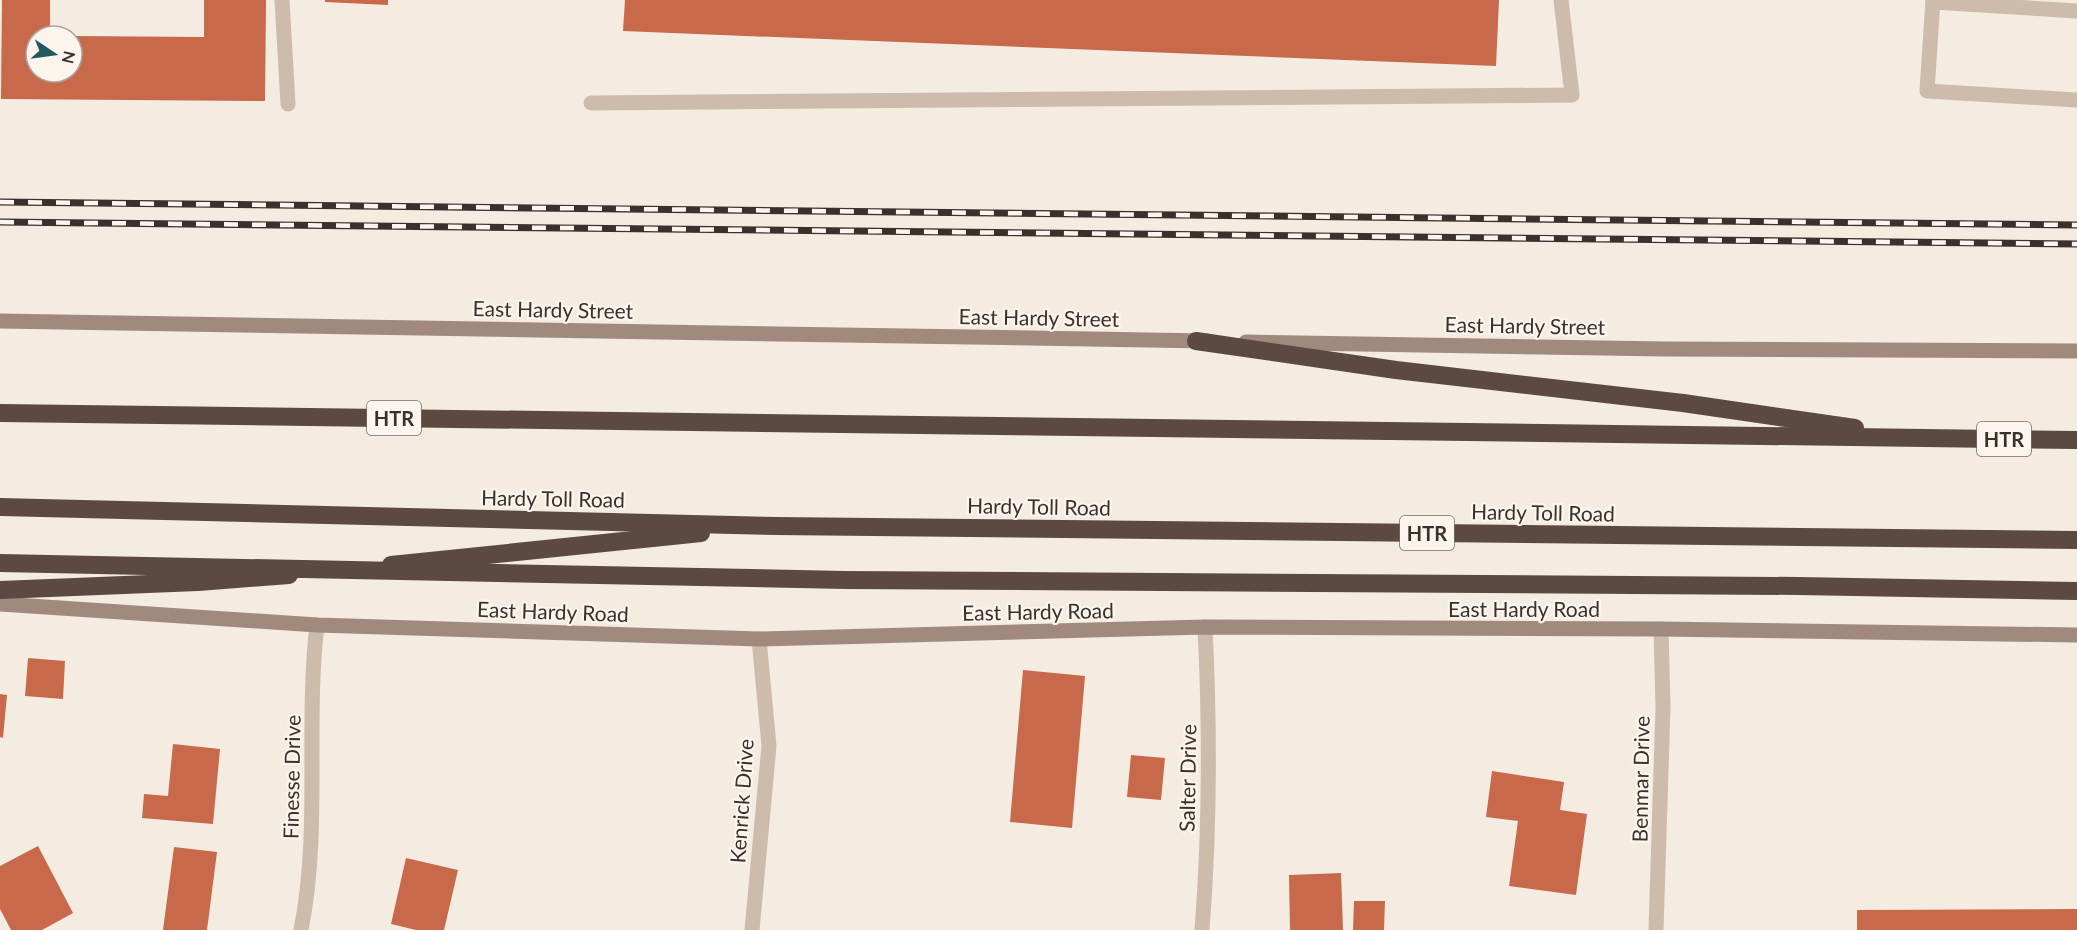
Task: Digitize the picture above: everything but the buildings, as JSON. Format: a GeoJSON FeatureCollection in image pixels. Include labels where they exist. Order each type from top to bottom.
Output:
{"type":"FeatureCollection","features":[{"type":"Feature","properties":{"kind":"highway"},"geometry":{"type":"LineString","coordinates":[[1196,341],[1396,370],[1683,403],[1931,438]]}},
{"type":"Feature","properties":{"kind":"highway","name":"HTR"},"geometry":{"type":"LineString","coordinates":[[0,413],[2077,440]]}},
{"type":"Feature","properties":{"kind":"highway","name":"Hardy Toll Road"},"geometry":{"type":"LineString","coordinates":[[0,507],[776,526],[2077,540]]}},
{"type":"Feature","properties":{"kind":"highway"},"geometry":{"type":"LineString","coordinates":[[0,590],[252,579],[776,526]]}},
{"type":"Feature","properties":{"kind":"highway"},"geometry":{"type":"LineString","coordinates":[[0,563],[845,580],[1798,586],[2077,591]]}},
{"type":"Feature","properties":{"kind":"main road","name":"East Hardy Street"},"geometry":{"type":"LineString","coordinates":[[0,321],[1665,349],[2077,351]]}},
{"type":"Feature","properties":{"kind":"main road","name":"East Hardy Road"},"geometry":{"type":"LineString","coordinates":[[0,604],[317,625],[759,639],[1205,627],[1661,629],[2077,635]]}},
{"type":"Feature","properties":{"kind":"street"},"geometry":{"type":"LineString","coordinates":[[282,0],[288,104]]}},
{"type":"Feature","properties":{"kind":"street"},"geometry":{"type":"LineString","coordinates":[[591,103],[1572,94],[1561,0]]}},
{"type":"Feature","properties":{"kind":"street"},"geometry":{"type":"LineString","coordinates":[[2077,11],[1933,1],[1927,91],[2077,99]]}},
{"type":"Feature","properties":{"kind":"street","name":"Finesse Drive"},"geometry":{"type":"LineString","coordinates":[[301,930],[312,834],[313,661],[317,625]]}},
{"type":"Feature","properties":{"kind":"street","name":"Salter Drive"},"geometry":{"type":"LineString","coordinates":[[1202,930],[1207,871],[1210,727],[1205,627]]}},
{"type":"Feature","properties":{"kind":"street","name":"Benmar Drive"},"geometry":{"type":"LineString","coordinates":[[1656,930],[1663,707],[1661,629]]}},
{"type":"Feature","properties":{"kind":"street","name":"Kenrick Drive"},"geometry":{"type":"LineString","coordinates":[[752,930],[769,747],[759,639]]}},
{"type":"Feature","properties":{"kind":"railway"},"geometry":{"type":"LineString","coordinates":[[0,202],[2077,225]]}},
{"type":"Feature","properties":{"kind":"railway"},"geometry":{"type":"LineString","coordinates":[[0,222],[2077,244]]}}]}
